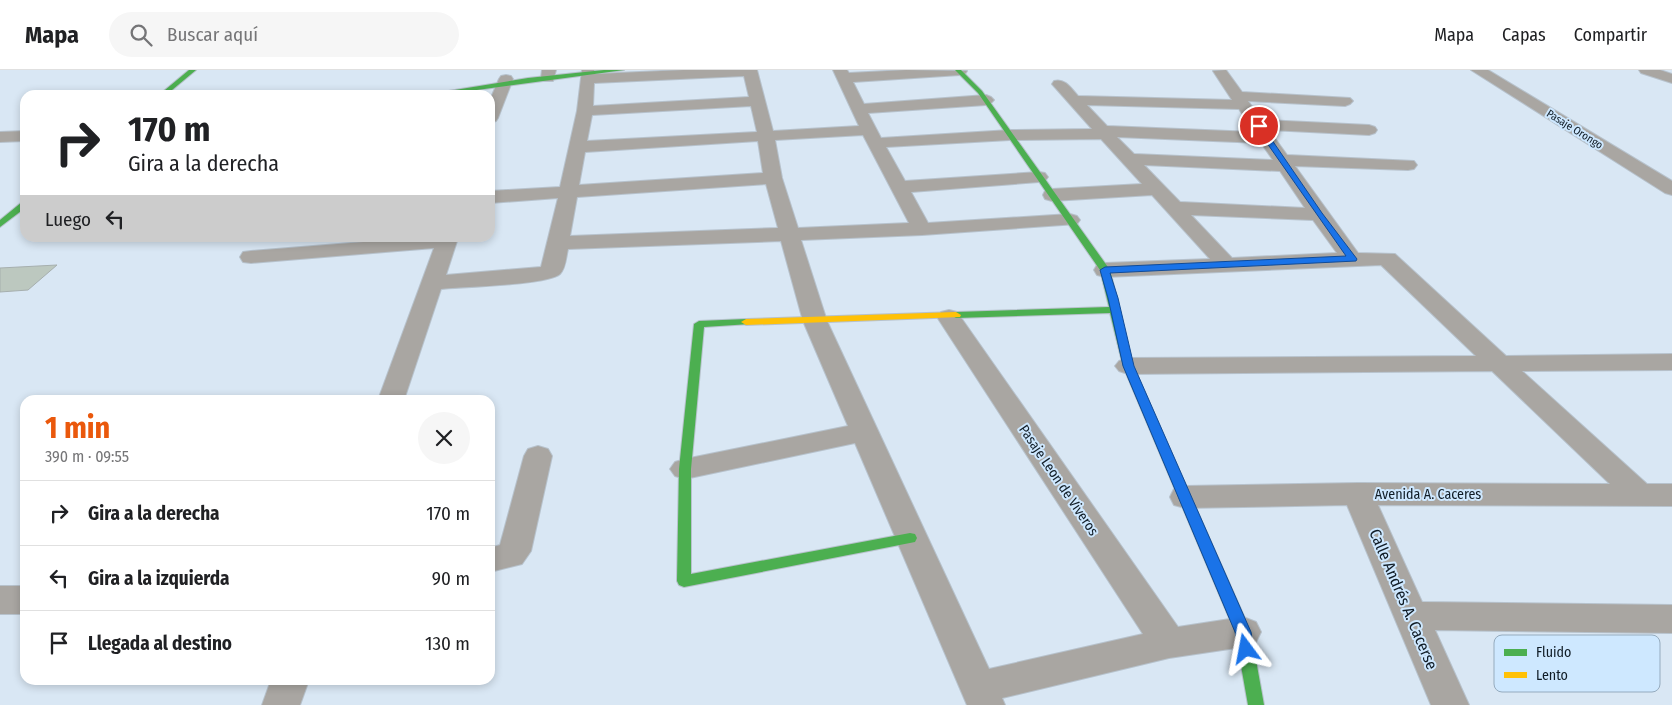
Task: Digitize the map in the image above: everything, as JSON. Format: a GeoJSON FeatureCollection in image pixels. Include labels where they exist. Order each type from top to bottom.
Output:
{"type":"FeatureCollection","features":[{"type":"Feature","properties":{"kind":"street"},"geometry":{"type":"LineString","coordinates":[[168,90],[193,70]]}},
{"type":"Feature","properties":{"kind":"street"},"geometry":{"type":"LineString","coordinates":[[590,74],[621,70]]}},
{"type":"Feature","properties":{"kind":"street"},"geometry":{"type":"LineString","coordinates":[[1231,70],[1220,71],[1352,259]]}},
{"type":"Feature","properties":{"kind":"street","name":"Pasaje Orongo"},"geometry":{"type":"LineString","coordinates":[[1478,70],[1672,190]]}},
{"type":"Feature","properties":{"kind":"street"},"geometry":{"type":"LineString","coordinates":[[1646,70],[1672,79]]}},
{"type":"Feature","properties":{"kind":"street"},"geometry":{"type":"LineString","coordinates":[[455,90],[548,74],[750,71],[766,137],[773,178],[815,321],[982,696],[1169,643],[1243,632]]}},
{"type":"Feature","properties":{"kind":"street"},"geometry":{"type":"LineString","coordinates":[[922,229],[872,136],[842,74],[959,71],[986,100],[1105,270],[1128,366],[1243,632],[1256,705]]}},
{"type":"Feature","properties":{"kind":"street"},"geometry":{"type":"LineString","coordinates":[[432,283],[544,274],[553,269],[585,111],[590,74]]}},
{"type":"Feature","properties":{"kind":"street"},"geometry":{"type":"LineString","coordinates":[[441,90],[505,81]]}},
{"type":"Feature","properties":{"kind":"street"},"geometry":{"type":"LineString","coordinates":[[495,104],[505,81]]}},
{"type":"Feature","properties":{"kind":"street"},"geometry":{"type":"LineString","coordinates":[[1059,84],[1227,264]]}},
{"type":"Feature","properties":{"kind":"street"},"geometry":{"type":"LineString","coordinates":[[858,108],[986,100]]}},
{"type":"Feature","properties":{"kind":"street"},"geometry":{"type":"LineString","coordinates":[[1074,100],[1345,101]]}},
{"type":"Feature","properties":{"kind":"street"},"geometry":{"type":"LineString","coordinates":[[585,111],[758,101]]}},
{"type":"Feature","properties":{"kind":"street"},"geometry":{"type":"LineString","coordinates":[[578,147],[766,137],[1369,130]]}},
{"type":"Feature","properties":{"kind":"street"},"geometry":{"type":"LineString","coordinates":[[0,137],[20,136]]}},
{"type":"Feature","properties":{"kind":"street"},"geometry":{"type":"LineString","coordinates":[[1129,159],[1408,165]]}},
{"type":"Feature","properties":{"kind":"street"},"geometry":{"type":"LineString","coordinates":[[900,187],[1039,177]]}},
{"type":"Feature","properties":{"kind":"street"},"geometry":{"type":"LineString","coordinates":[[495,196],[773,178]]}},
{"type":"Feature","properties":{"kind":"street"},"geometry":{"type":"LineString","coordinates":[[1052,195],[1157,189]]}},
{"type":"Feature","properties":{"kind":"street"},"geometry":{"type":"LineString","coordinates":[[0,224],[20,208]]}},
{"type":"Feature","properties":{"kind":"street"},"geometry":{"type":"LineString","coordinates":[[1174,208],[1319,214]]}},
{"type":"Feature","properties":{"kind":"street"},"geometry":{"type":"LineString","coordinates":[[558,244],[922,229],[1070,220]]}},
{"type":"Feature","properties":{"kind":"street"},"geometry":{"type":"LineString","coordinates":[[247,262],[262,242]]}},
{"type":"Feature","properties":{"kind":"street"},"geometry":{"type":"LineString","coordinates":[[247,262],[429,242]]}},
{"type":"Feature","properties":{"kind":"street"},"geometry":{"type":"LineString","coordinates":[[393,395],[446,242]]}},
{"type":"Feature","properties":{"kind":"street"},"geometry":{"type":"LineString","coordinates":[[1105,270],[1387,259],[1639,494]]}},
{"type":"Feature","properties":{"kind":"street"},"geometry":{"type":"LineString","coordinates":[[910,538],[684,581],[685,469],[699,324],[1116,310]]}},
{"type":"Feature","properties":{"kind":"street","name":"Pasaje Leon de Viveros"},"geometry":{"type":"LineString","coordinates":[[949,317],[1169,643]]}},
{"type":"Feature","properties":{"kind":"street"},"geometry":{"type":"LineString","coordinates":[[1128,366],[1672,362]]}},
{"type":"Feature","properties":{"kind":"street"},"geometry":{"type":"LineString","coordinates":[[685,469],[865,432]]}},
{"type":"Feature","properties":{"kind":"street"},"geometry":{"type":"LineString","coordinates":[[495,559],[510,555],[517,546],[538,456]]}},
{"type":"Feature","properties":{"kind":"street","name":"Avenida A. Caceres"},"geometry":{"type":"LineString","coordinates":[[1185,497],[1358,494],[1672,495]]}},
{"type":"Feature","properties":{"kind":"street","name":"Calle Andrés A. Cacerse"},"geometry":{"type":"LineString","coordinates":[[1358,494],[1450,705]]}},
{"type":"Feature","properties":{"kind":"street"},"geometry":{"type":"LineString","coordinates":[[0,600],[20,600]]}},
{"type":"Feature","properties":{"kind":"street"},"geometry":{"type":"LineString","coordinates":[[1411,616],[1672,619]]}},
{"type":"Feature","properties":{"kind":"street"},"geometry":{"type":"LineString","coordinates":[[281,705],[288,685]]}},
{"type":"Feature","properties":{"kind":"building"},"geometry":{"type":"Polygon","coordinates":[[[57,265],[28,290],[0,292],[0,268],[57,265]]]}},
{"type":"Feature","properties":{"kind":"traffic: fast"},"geometry":{"type":"LineString","coordinates":[[168,90],[193,70]]}},
{"type":"Feature","properties":{"kind":"traffic: fast"},"geometry":{"type":"LineString","coordinates":[[461,90],[528,80],[621,70]]}},
{"type":"Feature","properties":{"kind":"traffic: fast"},"geometry":{"type":"LineString","coordinates":[[958,70],[980,92],[1105,270],[1128,366],[1243,632],[1256,705]]}},
{"type":"Feature","properties":{"kind":"traffic: fast"},"geometry":{"type":"LineString","coordinates":[[0,224],[20,208]]}},
{"type":"Feature","properties":{"kind":"traffic: fast"},"geometry":{"type":"LineString","coordinates":[[956,315],[1116,310]]}},
{"type":"Feature","properties":{"kind":"traffic: fast"},"geometry":{"type":"LineString","coordinates":[[746,322],[699,324],[685,469],[684,581],[910,538]]}},
{"type":"Feature","properties":{"kind":"traffic: slow"},"geometry":{"type":"LineString","coordinates":[[746,322],[956,315]]}},
{"type":"Feature","properties":{"kind":"route"},"geometry":{"type":"LineString","coordinates":[[1246,649],[1243,632],[1128,366],[1105,270],[1352,259],[1259,126]]}}]}
